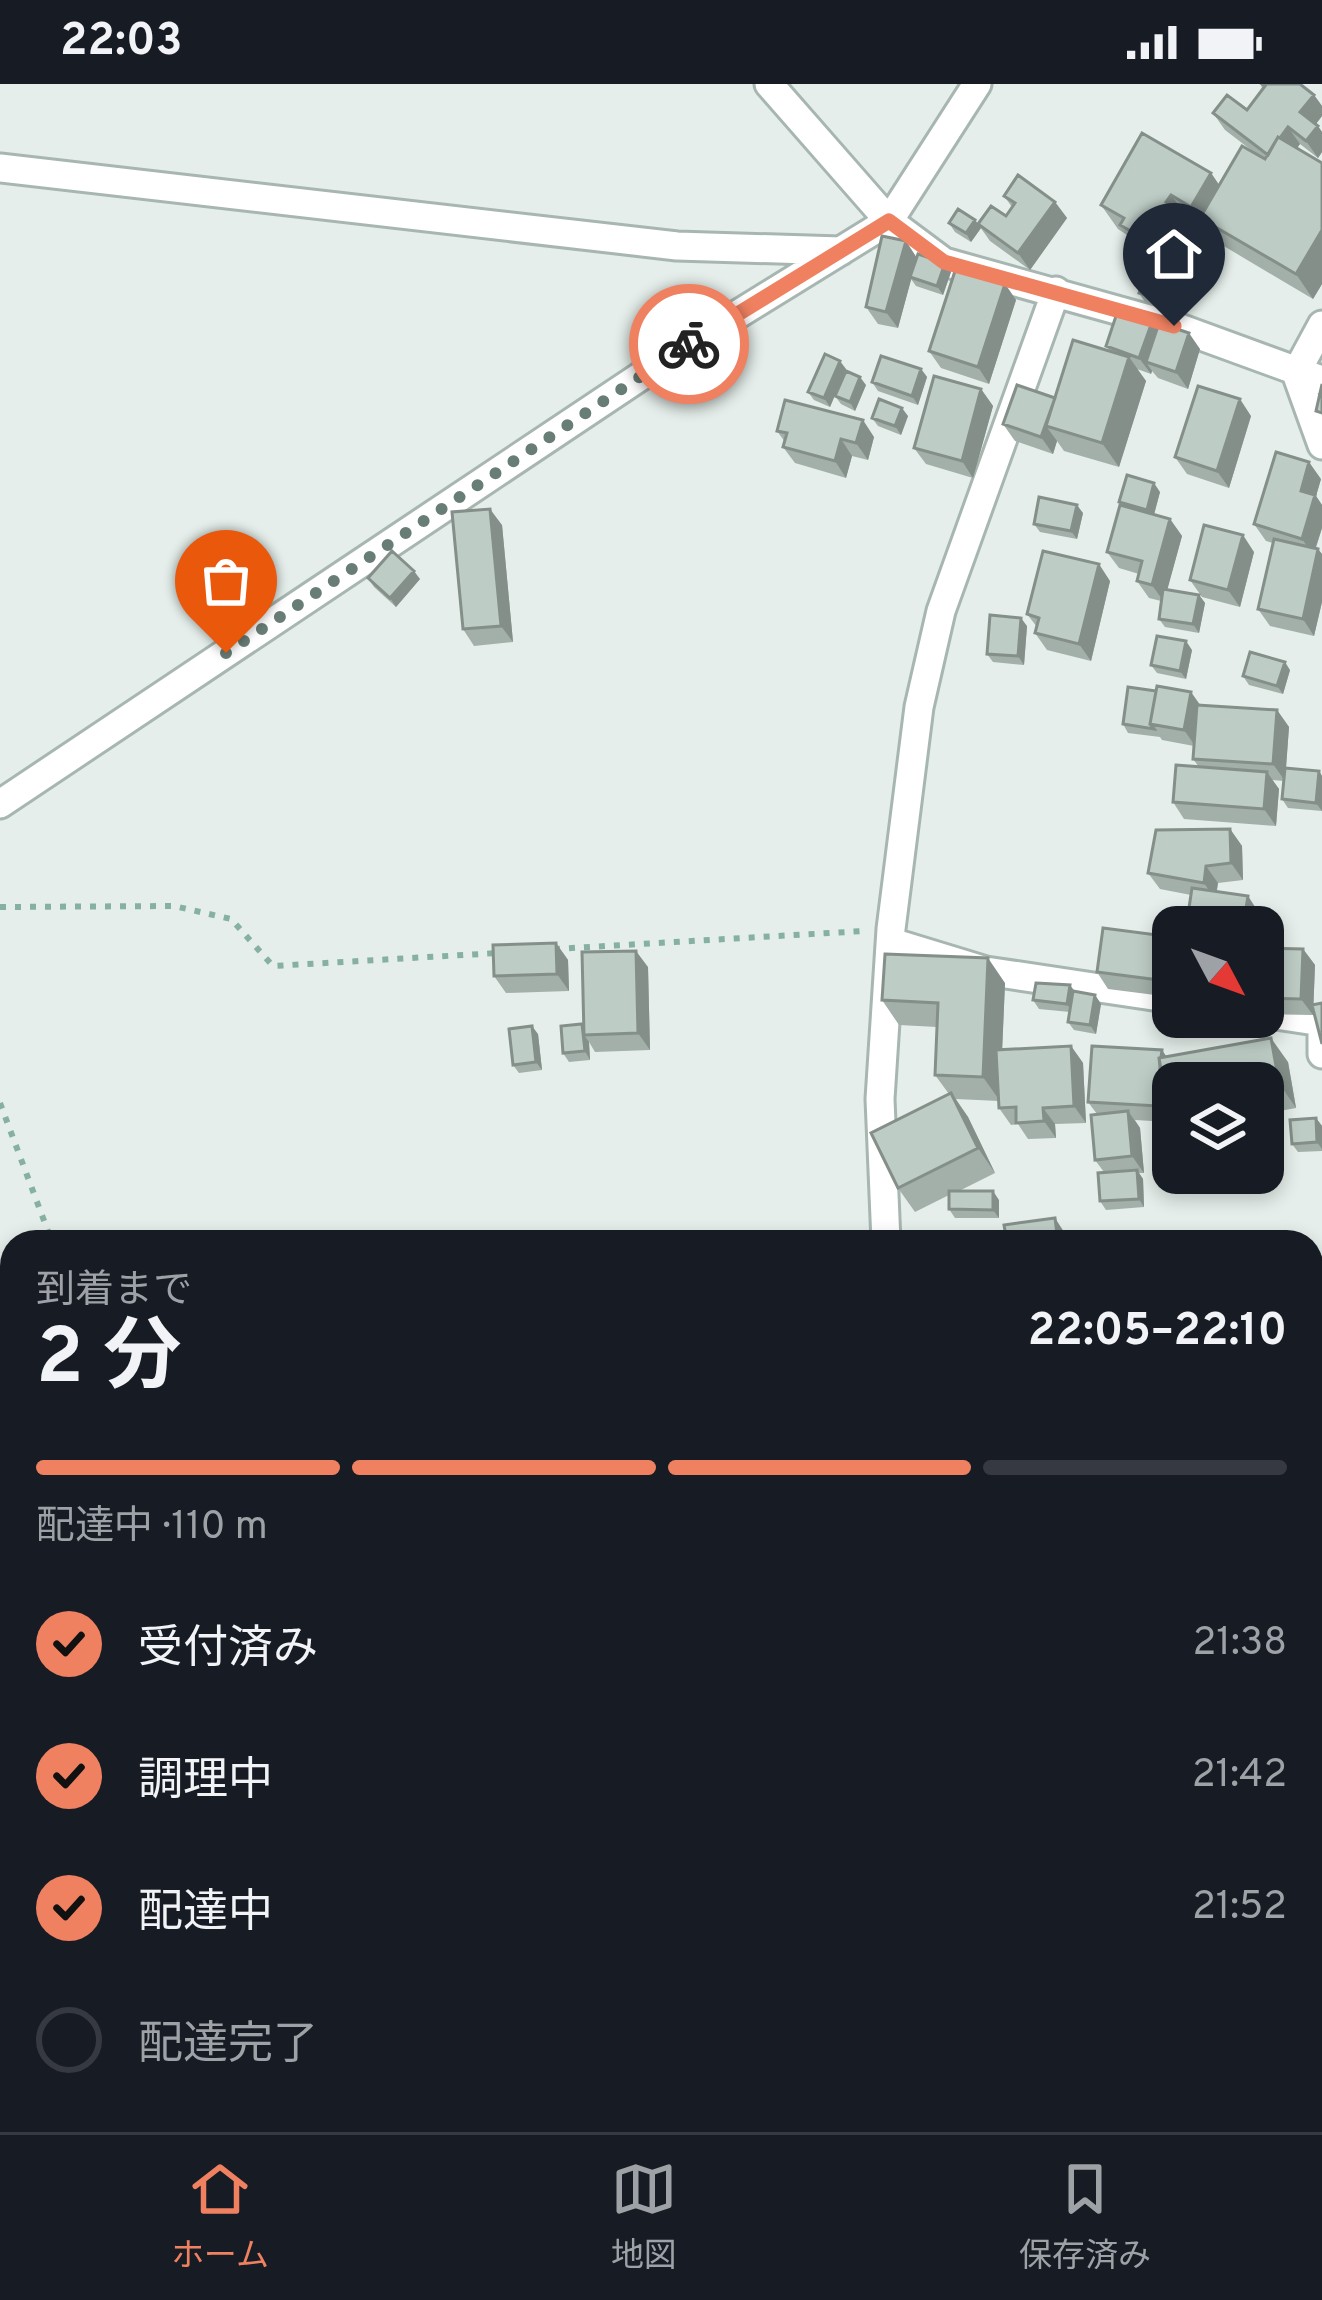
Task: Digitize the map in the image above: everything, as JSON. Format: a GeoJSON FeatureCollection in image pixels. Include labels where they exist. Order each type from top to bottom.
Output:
{"type":"FeatureCollection","features":[{"type":"Feature","properties":{"kind":"street"},"geometry":{"type":"LineString","coordinates":[[769,84],[889,221],[944,262],[1174,326],[1309,377]]}},
{"type":"Feature","properties":{"kind":"street"},"geometry":{"type":"LineString","coordinates":[[0,804],[680,350],[889,221],[976,84]]}},
{"type":"Feature","properties":{"kind":"street"},"geometry":{"type":"LineString","coordinates":[[0,168],[676,246],[841,251]]}},
{"type":"Feature","properties":{"kind":"street"},"geometry":{"type":"LineString","coordinates":[[885,1230],[880,1100],[891,936],[919,707],[941,611],[1055,291]]}},
{"type":"Feature","properties":{"kind":"street"},"geometry":{"type":"LineString","coordinates":[[1322,326],[1309,377],[1322,446]]}},
{"type":"Feature","properties":{"kind":"street"},"geometry":{"type":"LineString","coordinates":[[891,936],[986,971],[1152,996]]}},
{"type":"Feature","properties":{"kind":"street"},"geometry":{"type":"LineString","coordinates":[[1284,1018],[1322,1026],[1322,1054]]}},
{"type":"Feature","properties":{"kind":"path"},"geometry":{"type":"LineString","coordinates":[[0,907],[174,906],[231,919],[273,966],[511,952]]}},
{"type":"Feature","properties":{"kind":"path"},"geometry":{"type":"LineString","coordinates":[[535,951],[891,936]]}},
{"type":"Feature","properties":{"kind":"path"},"geometry":{"type":"LineString","coordinates":[[0,1103],[48,1230]]}},
{"type":"Feature","properties":{"kind":"building"},"geometry":{"type":"Polygon","coordinates":[[[1262,84],[1300,84],[1314,95],[1300,112],[1318,126],[1306,141],[1288,127],[1268,155],[1213,113],[1227,95],[1247,110],[1262,84]]]}},
{"type":"Feature","properties":{"kind":"building"},"geometry":{"type":"Polygon","coordinates":[[[1142,133],[1211,173],[1191,207],[1171,195],[1166,202],[1186,213],[1164,250],[1120,225],[1124,218],[1101,205],[1142,133]]]}},
{"type":"Feature","properties":{"kind":"building"},"geometry":{"type":"Polygon","coordinates":[[[1278,137],[1322,163],[1322,230],[1296,274],[1200,218],[1242,146],[1265,159],[1278,137]]]}},
{"type":"Feature","properties":{"kind":"building"},"geometry":{"type":"Polygon","coordinates":[[[1018,175],[1055,202],[1018,253],[978,224],[991,206],[1006,216],[1015,203],[1004,196],[1018,175]]]}},
{"type":"Feature","properties":{"kind":"building"},"geometry":{"type":"Polygon","coordinates":[[[958,209],[975,220],[966,233],[949,223],[958,209]]]}},
{"type":"Feature","properties":{"kind":"building"},"geometry":{"type":"Polygon","coordinates":[[[882,236],[906,241],[886,312],[866,307],[882,236]]]}},
{"type":"Feature","properties":{"kind":"building"},"geometry":{"type":"Polygon","coordinates":[[[918,254],[945,263],[937,286],[910,277],[918,254]]]}},
{"type":"Feature","properties":{"kind":"building"},"geometry":{"type":"Polygon","coordinates":[[[956,268],[1005,284],[978,367],[929,351],[956,268]]]}},
{"type":"Feature","properties":{"kind":"building"},"geometry":{"type":"Polygon","coordinates":[[[1146,273],[1171,281],[1165,301],[1139,293],[1146,273]]]}},
{"type":"Feature","properties":{"kind":"building"},"geometry":{"type":"Polygon","coordinates":[[[1118,310],[1152,322],[1139,358],[1106,346],[1118,310]]]}},
{"type":"Feature","properties":{"kind":"building"},"geometry":{"type":"Polygon","coordinates":[[[1159,323],[1189,333],[1176,372],[1146,362],[1159,323]]]}},
{"type":"Feature","properties":{"kind":"building"},"geometry":{"type":"Polygon","coordinates":[[[1073,340],[1129,357],[1102,443],[1046,426],[1073,340]]]}},
{"type":"Feature","properties":{"kind":"building"},"geometry":{"type":"Polygon","coordinates":[[[825,354],[840,361],[824,398],[808,392],[825,354]]]}},
{"type":"Feature","properties":{"kind":"building"},"geometry":{"type":"Polygon","coordinates":[[[881,356],[921,369],[912,396],[872,382],[881,356]]]}},
{"type":"Feature","properties":{"kind":"building"},"geometry":{"type":"Polygon","coordinates":[[[846,371],[860,377],[850,402],[835,396],[846,371]]]}},
{"type":"Feature","properties":{"kind":"building"},"geometry":{"type":"Polygon","coordinates":[[[934,376],[981,389],[962,461],[914,448],[934,376]]]}},
{"type":"Feature","properties":{"kind":"building"},"geometry":{"type":"Polygon","coordinates":[[[1017,385],[1055,398],[1041,437],[1003,424],[1017,385]]]}},
{"type":"Feature","properties":{"kind":"building"},"geometry":{"type":"Polygon","coordinates":[[[1198,386],[1240,399],[1217,471],[1175,457],[1198,386]]]}},
{"type":"Feature","properties":{"kind":"building"},"geometry":{"type":"Polygon","coordinates":[[[879,399],[902,408],[895,426],[872,418],[879,399]]]}},
{"type":"Feature","properties":{"kind":"building"},"geometry":{"type":"Polygon","coordinates":[[[785,400],[863,420],[856,443],[841,439],[835,461],[783,447],[787,433],[777,431],[785,400]]]}},
{"type":"Feature","properties":{"kind":"building"},"geometry":{"type":"Polygon","coordinates":[[[1276,452],[1309,462],[1301,491],[1315,495],[1302,539],[1254,524],[1276,452]]]}},
{"type":"Feature","properties":{"kind":"building"},"geometry":{"type":"Polygon","coordinates":[[[1127,475],[1154,483],[1147,510],[1119,502],[1127,475]]]}},
{"type":"Feature","properties":{"kind":"building"},"geometry":{"type":"Polygon","coordinates":[[[1039,497],[1077,505],[1071,531],[1034,524],[1039,497]]]}},
{"type":"Feature","properties":{"kind":"building"},"geometry":{"type":"Polygon","coordinates":[[[1120,505],[1170,519],[1152,585],[1137,581],[1142,561],[1107,552],[1120,505]]]}},
{"type":"Feature","properties":{"kind":"building"},"geometry":{"type":"Polygon","coordinates":[[[490,509],[501,626],[463,629],[452,512],[490,509]]]}},
{"type":"Feature","properties":{"kind":"building"},"geometry":{"type":"Polygon","coordinates":[[[1204,525],[1243,535],[1228,590],[1190,580],[1204,525]]]}},
{"type":"Feature","properties":{"kind":"building"},"geometry":{"type":"Polygon","coordinates":[[[1274,539],[1318,549],[1303,619],[1258,609],[1274,539]]]}},
{"type":"Feature","properties":{"kind":"building"},"geometry":{"type":"Polygon","coordinates":[[[392,551],[414,571],[390,598],[368,578],[392,551]]]}},
{"type":"Feature","properties":{"kind":"building"},"geometry":{"type":"Polygon","coordinates":[[[1043,551],[1099,564],[1079,644],[1035,633],[1039,618],[1027,614],[1043,551]]]}},
{"type":"Feature","properties":{"kind":"building"},"geometry":{"type":"Polygon","coordinates":[[[1163,589],[1199,595],[1193,624],[1159,619],[1163,589]]]}},
{"type":"Feature","properties":{"kind":"building"},"geometry":{"type":"Polygon","coordinates":[[[990,615],[1021,618],[1018,656],[987,654],[990,615]]]}},
{"type":"Feature","properties":{"kind":"building"},"geometry":{"type":"Polygon","coordinates":[[[1157,636],[1186,641],[1180,671],[1151,665],[1157,636]]]}},
{"type":"Feature","properties":{"kind":"building"},"geometry":{"type":"Polygon","coordinates":[[[1250,652],[1285,662],[1277,686],[1243,676],[1250,652]]]}},
{"type":"Feature","properties":{"kind":"building"},"geometry":{"type":"Polygon","coordinates":[[[1157,686],[1191,692],[1184,730],[1150,724],[1157,686]]]}},
{"type":"Feature","properties":{"kind":"building"},"geometry":{"type":"Polygon","coordinates":[[[1128,687],[1156,691],[1150,724],[1154,729],[1123,724],[1128,687]]]}},
{"type":"Feature","properties":{"kind":"building"},"geometry":{"type":"Polygon","coordinates":[[[1197,705],[1277,710],[1273,764],[1193,759],[1197,705]]]}},
{"type":"Feature","properties":{"kind":"building"},"geometry":{"type":"Polygon","coordinates":[[[1176,765],[1267,772],[1264,809],[1173,802],[1176,765]]]}},
{"type":"Feature","properties":{"kind":"building"},"geometry":{"type":"Polygon","coordinates":[[[1285,768],[1319,771],[1316,803],[1282,799],[1285,768]]]}},
{"type":"Feature","properties":{"kind":"building"},"geometry":{"type":"Polygon","coordinates":[[[1230,829],[1231,863],[1206,866],[1204,883],[1148,873],[1156,830],[1230,829]]]}},
{"type":"Feature","properties":{"kind":"building"},"geometry":{"type":"Polygon","coordinates":[[[1192,888],[1248,896],[1246,906],[1189,906],[1192,888]]]}},
{"type":"Feature","properties":{"kind":"building"},"geometry":{"type":"Polygon","coordinates":[[[1103,928],[1152,934],[1152,979],[1097,972],[1103,928]]]}},
{"type":"Feature","properties":{"kind":"building"},"geometry":{"type":"Polygon","coordinates":[[[556,943],[557,974],[494,976],[493,945],[556,943]]]}},
{"type":"Feature","properties":{"kind":"building"},"geometry":{"type":"Polygon","coordinates":[[[1284,949],[1303,949],[1301,999],[1284,999],[1284,949]]]}},
{"type":"Feature","properties":{"kind":"building"},"geometry":{"type":"Polygon","coordinates":[[[636,951],[638,1033],[584,1035],[582,952],[636,951]]]}},
{"type":"Feature","properties":{"kind":"building"},"geometry":{"type":"Polygon","coordinates":[[[885,954],[988,958],[983,1077],[935,1075],[938,1003],[882,1000],[885,954]]]}},
{"type":"Feature","properties":{"kind":"building"},"geometry":{"type":"Polygon","coordinates":[[[1036,983],[1070,985],[1067,1004],[1033,1000],[1036,983]]]}},
{"type":"Feature","properties":{"kind":"building"},"geometry":{"type":"Polygon","coordinates":[[[1073,991],[1095,995],[1090,1025],[1068,1022],[1073,991]]]}},
{"type":"Feature","properties":{"kind":"building"},"geometry":{"type":"Polygon","coordinates":[[[1322,1003],[1322,1044],[1312,1005],[1322,1003]]]}},
{"type":"Feature","properties":{"kind":"building"},"geometry":{"type":"Polygon","coordinates":[[[582,1024],[585,1051],[563,1053],[561,1026],[582,1024]]]}},
{"type":"Feature","properties":{"kind":"building"},"geometry":{"type":"Polygon","coordinates":[[[532,1026],[536,1062],[513,1065],[509,1029],[532,1026]]]}},
{"type":"Feature","properties":{"kind":"building"},"geometry":{"type":"Polygon","coordinates":[[[1271,1038],[1275,1062],[1160,1062],[1159,1058],[1271,1038]]]}},
{"type":"Feature","properties":{"kind":"building"},"geometry":{"type":"Polygon","coordinates":[[[1071,1046],[1074,1106],[1043,1108],[1044,1121],[1016,1123],[1016,1107],[999,1108],[996,1050],[1071,1046]]]}},
{"type":"Feature","properties":{"kind":"building"},"geometry":{"type":"Polygon","coordinates":[[[1092,1046],[1162,1050],[1159,1062],[1152,1062],[1152,1106],[1088,1102],[1092,1046]]]}},
{"type":"Feature","properties":{"kind":"building"},"geometry":{"type":"Polygon","coordinates":[[[951,1093],[978,1148],[898,1188],[871,1133],[951,1093]]]}},
{"type":"Feature","properties":{"kind":"building"},"geometry":{"type":"Polygon","coordinates":[[[1128,1111],[1132,1156],[1095,1160],[1091,1115],[1128,1111]]]}},
{"type":"Feature","properties":{"kind":"building"},"geometry":{"type":"Polygon","coordinates":[[[1316,1118],[1317,1142],[1292,1144],[1290,1120],[1316,1118]]]}},
{"type":"Feature","properties":{"kind":"building"},"geometry":{"type":"Polygon","coordinates":[[[1137,1170],[1139,1199],[1100,1201],[1098,1173],[1137,1170]]]}},
{"type":"Feature","properties":{"kind":"building"},"geometry":{"type":"Polygon","coordinates":[[[949,1191],[993,1191],[993,1210],[949,1209],[949,1191]]]}},
{"type":"Feature","properties":{"kind":"building"},"geometry":{"type":"Polygon","coordinates":[[[1055,1218],[1056,1230],[1005,1230],[1004,1225],[1055,1218]]]}},
{"type":"Feature","properties":{"kind":"way so far"},"geometry":{"type":"LineString","coordinates":[[226,653],[689,344]]}},
{"type":"Feature","properties":{"kind":"route"},"geometry":{"type":"LineString","coordinates":[[689,344],[889,221],[944,262],[1174,326]]}}]}
